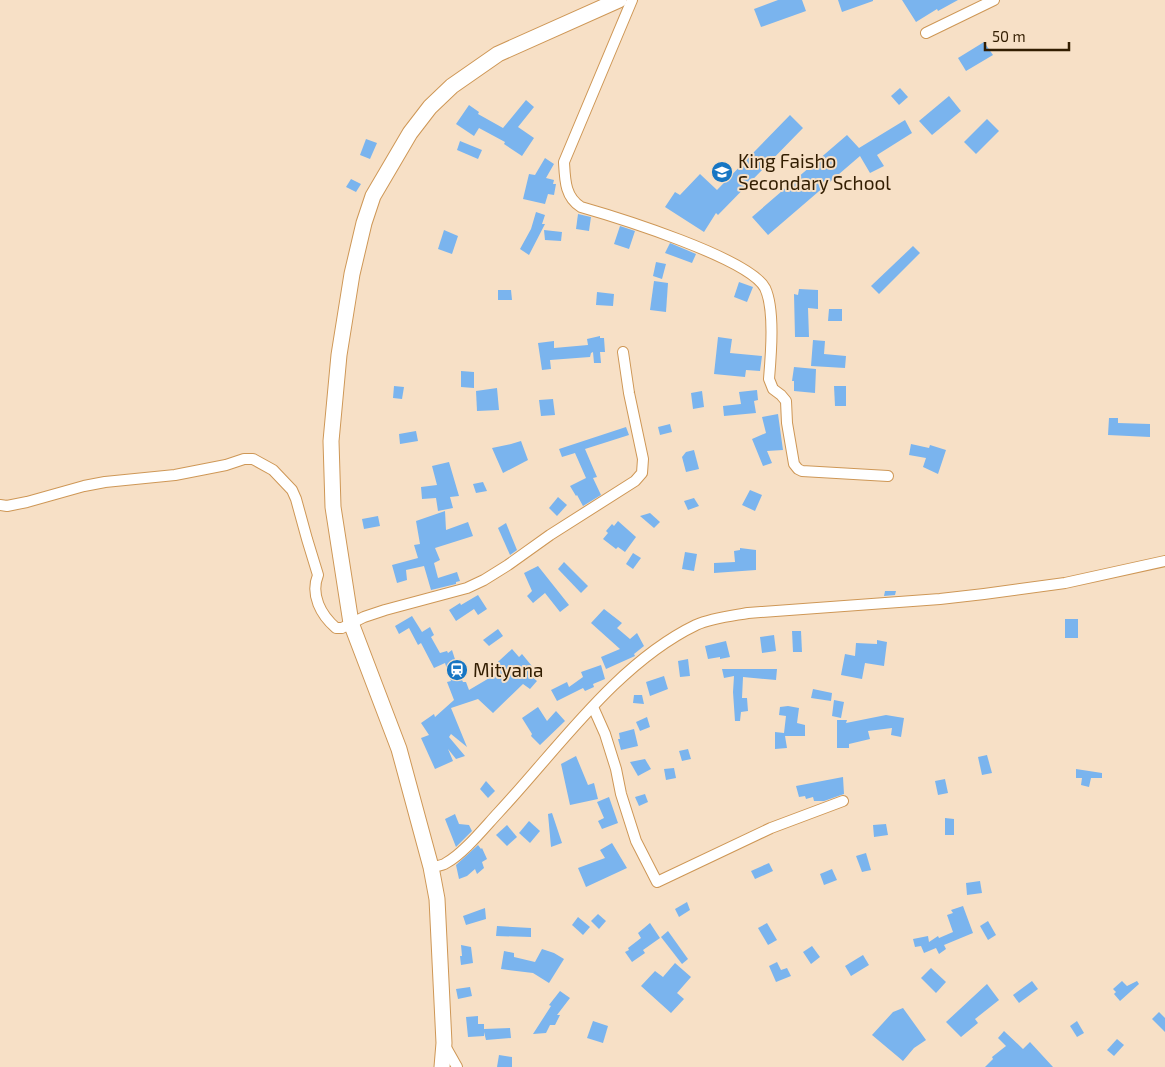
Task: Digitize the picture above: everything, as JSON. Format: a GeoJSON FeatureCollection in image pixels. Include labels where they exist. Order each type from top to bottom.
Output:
{"type":"FeatureCollection","features":[{"type":"Feature","properties":{"kind":"main road"},"geometry":{"type":"LineString","coordinates":[[442,1067],[444,1043],[436,899],[431,867],[398,749],[351,623],[333,507],[331,441],[339,354],[352,274],[364,223],[373,196],[410,133],[430,106],[452,86],[498,54],[618,0]]}},
{"type":"Feature","properties":{"kind":"street"},"geometry":{"type":"LineString","coordinates":[[632,0],[564,162],[566,187],[572,201],[581,207],[672,237],[734,264],[751,274],[764,286],[770,300],[769,379],[773,389],[786,401],[787,423],[794,464],[802,471],[888,476]]}},
{"type":"Feature","properties":{"kind":"street"},"geometry":{"type":"LineString","coordinates":[[926,33],[994,0]]}},
{"type":"Feature","properties":{"kind":"street"},"geometry":{"type":"LineString","coordinates":[[0,505],[7,506],[28,502],[105,482],[175,475],[226,465],[244,459],[253,459],[267,466],[292,490],[318,575],[315,584],[320,611],[336,628],[342,628],[385,610],[467,588],[484,580],[635,481],[642,473],[643,459],[629,393],[623,352]]}},
{"type":"Feature","properties":{"kind":"street"},"geometry":{"type":"LineString","coordinates":[[431,867],[445,864],[469,844],[593,707],[637,663],[669,640],[697,624],[748,613],[984,594],[1065,583],[1165,561]]}},
{"type":"Feature","properties":{"kind":"street"},"geometry":{"type":"LineString","coordinates":[[593,707],[605,734],[636,841],[657,882],[770,828],[843,801]]}},
{"type":"Feature","properties":{"kind":"street"},"geometry":{"type":"LineString","coordinates":[[444,1043],[457,1067]]}},
{"type":"Feature","properties":{"kind":"building"},"geometry":{"type":"Polygon","coordinates":[[[778,0],[802,0],[806,11],[761,27],[754,9],[778,0]]]}},
{"type":"Feature","properties":{"kind":"building"},"geometry":{"type":"Polygon","coordinates":[[[838,0],[873,0],[873,1],[842,12],[838,0]]]}},
{"type":"Feature","properties":{"kind":"building"},"geometry":{"type":"Polygon","coordinates":[[[902,0],[958,0],[938,11],[937,9],[916,22],[902,0]]]}},
{"type":"Feature","properties":{"kind":"building"},"geometry":{"type":"Polygon","coordinates":[[[984,42],[993,55],[966,71],[958,58],[984,42]]]}},
{"type":"Feature","properties":{"kind":"building"},"geometry":{"type":"Polygon","coordinates":[[[900,88],[908,97],[899,105],[891,96],[900,88]]]}},
{"type":"Feature","properties":{"kind":"building"},"geometry":{"type":"Polygon","coordinates":[[[949,96],[961,111],[932,135],[919,121],[949,96]]]}},
{"type":"Feature","properties":{"kind":"building"},"geometry":{"type":"Polygon","coordinates":[[[526,100],[534,107],[518,127],[534,138],[522,156],[504,144],[505,142],[479,128],[474,136],[456,124],[469,105],[479,112],[478,114],[503,128],[526,100]]]}},
{"type":"Feature","properties":{"kind":"building"},"geometry":{"type":"Polygon","coordinates":[[[790,115],[803,128],[718,215],[716,213],[704,232],[665,207],[675,192],[680,195],[700,174],[717,190],[790,115]]]}},
{"type":"Feature","properties":{"kind":"building"},"geometry":{"type":"Polygon","coordinates":[[[987,119],[999,131],[976,154],[964,142],[987,119]]]}},
{"type":"Feature","properties":{"kind":"building"},"geometry":{"type":"Polygon","coordinates":[[[905,120],[912,133],[877,155],[884,166],[870,173],[860,156],[768,235],[752,217],[847,135],[859,148],[905,120]]]}},
{"type":"Feature","properties":{"kind":"building"},"geometry":{"type":"Polygon","coordinates":[[[366,139],[377,143],[370,159],[360,155],[366,139]]]}},
{"type":"Feature","properties":{"kind":"building"},"geometry":{"type":"Polygon","coordinates":[[[460,141],[482,150],[478,159],[457,150],[460,141]]]}},
{"type":"Feature","properties":{"kind":"building"},"geometry":{"type":"Polygon","coordinates":[[[545,158],[554,164],[546,178],[554,180],[553,184],[556,184],[554,195],[548,194],[545,204],[523,199],[529,174],[535,175],[545,158]]]}},
{"type":"Feature","properties":{"kind":"building"},"geometry":{"type":"Polygon","coordinates":[[[351,179],[361,184],[356,192],[346,187],[351,179]]]}},
{"type":"Feature","properties":{"kind":"building"},"geometry":{"type":"Polygon","coordinates":[[[536,212],[545,215],[542,224],[545,224],[529,255],[520,249],[531,229],[536,212]]]}},
{"type":"Feature","properties":{"kind":"building"},"geometry":{"type":"Polygon","coordinates":[[[578,214],[591,217],[589,231],[576,229],[578,214]]]}},
{"type":"Feature","properties":{"kind":"building"},"geometry":{"type":"Polygon","coordinates":[[[620,226],[635,231],[629,249],[614,244],[620,226]]]}},
{"type":"Feature","properties":{"kind":"building"},"geometry":{"type":"Polygon","coordinates":[[[444,230],[458,236],[452,254],[438,249],[444,230]]]}},
{"type":"Feature","properties":{"kind":"building"},"geometry":{"type":"Polygon","coordinates":[[[544,230],[562,232],[561,241],[545,240],[544,230]]]}},
{"type":"Feature","properties":{"kind":"building"},"geometry":{"type":"Polygon","coordinates":[[[670,243],[696,254],[692,263],[665,253],[670,243]]]}},
{"type":"Feature","properties":{"kind":"building"},"geometry":{"type":"Polygon","coordinates":[[[913,246],[920,253],[879,294],[871,286],[913,246]]]}},
{"type":"Feature","properties":{"kind":"building"},"geometry":{"type":"Polygon","coordinates":[[[656,262],[666,264],[662,279],[653,276],[656,262]]]}},
{"type":"Feature","properties":{"kind":"building"},"geometry":{"type":"Polygon","coordinates":[[[654,281],[668,283],[666,312],[650,310],[654,281]]]}},
{"type":"Feature","properties":{"kind":"building"},"geometry":{"type":"Polygon","coordinates":[[[739,282],[753,287],[747,302],[734,297],[739,282]]]}},
{"type":"Feature","properties":{"kind":"building"},"geometry":{"type":"Polygon","coordinates":[[[799,289],[818,290],[818,309],[808,308],[809,337],[795,337],[794,294],[798,295],[799,289]]]}},
{"type":"Feature","properties":{"kind":"building"},"geometry":{"type":"Polygon","coordinates":[[[498,290],[511,290],[512,300],[498,300],[498,290]]]}},
{"type":"Feature","properties":{"kind":"building"},"geometry":{"type":"Polygon","coordinates":[[[597,292],[614,294],[613,306],[596,305],[597,292]]]}},
{"type":"Feature","properties":{"kind":"building"},"geometry":{"type":"Polygon","coordinates":[[[829,309],[842,309],[842,321],[828,321],[829,309]]]}},
{"type":"Feature","properties":{"kind":"building"},"geometry":{"type":"Polygon","coordinates":[[[600,336],[600,338],[604,338],[605,352],[600,352],[601,363],[594,363],[593,352],[590,357],[550,360],[551,369],[542,370],[538,343],[554,341],[554,348],[588,345],[587,339],[600,336]]]}},
{"type":"Feature","properties":{"kind":"building"},"geometry":{"type":"Polygon","coordinates":[[[718,337],[732,339],[730,353],[762,356],[760,371],[746,370],[745,377],[714,374],[718,337]]]}},
{"type":"Feature","properties":{"kind":"building"},"geometry":{"type":"Polygon","coordinates":[[[813,340],[825,341],[824,354],[846,356],[845,368],[811,366],[813,340]]]}},
{"type":"Feature","properties":{"kind":"building"},"geometry":{"type":"Polygon","coordinates":[[[794,367],[816,369],[815,393],[794,391],[794,381],[792,381],[794,367]]]}},
{"type":"Feature","properties":{"kind":"building"},"geometry":{"type":"Polygon","coordinates":[[[461,371],[474,372],[474,388],[461,387],[461,371]]]}},
{"type":"Feature","properties":{"kind":"building"},"geometry":{"type":"Polygon","coordinates":[[[394,386],[404,387],[402,399],[393,398],[394,386]]]}},
{"type":"Feature","properties":{"kind":"building"},"geometry":{"type":"Polygon","coordinates":[[[834,386],[846,386],[846,406],[835,406],[834,386]]]}},
{"type":"Feature","properties":{"kind":"building"},"geometry":{"type":"Polygon","coordinates":[[[497,388],[499,410],[477,411],[476,391],[497,388]]]}},
{"type":"Feature","properties":{"kind":"building"},"geometry":{"type":"Polygon","coordinates":[[[757,390],[758,400],[754,401],[756,413],[724,416],[723,406],[741,404],[739,392],[757,390]]]}},
{"type":"Feature","properties":{"kind":"building"},"geometry":{"type":"Polygon","coordinates":[[[702,391],[704,407],[693,409],[691,393],[702,391]]]}},
{"type":"Feature","properties":{"kind":"building"},"geometry":{"type":"Polygon","coordinates":[[[553,399],[555,415],[541,416],[539,400],[553,399]]]}},
{"type":"Feature","properties":{"kind":"building"},"geometry":{"type":"Polygon","coordinates":[[[778,414],[783,450],[767,451],[772,463],[763,466],[752,439],[766,433],[762,417],[778,414]]]}},
{"type":"Feature","properties":{"kind":"building"},"geometry":{"type":"Polygon","coordinates":[[[1109,418],[1118,418],[1118,423],[1150,424],[1150,437],[1108,435],[1109,418]]]}},
{"type":"Feature","properties":{"kind":"building"},"geometry":{"type":"Polygon","coordinates":[[[670,424],[672,432],[660,435],[658,427],[670,424]]]}},
{"type":"Feature","properties":{"kind":"building"},"geometry":{"type":"Polygon","coordinates":[[[626,427],[629,435],[585,449],[597,477],[593,478],[601,495],[583,506],[570,486],[586,478],[575,453],[562,457],[559,449],[626,427]]]}},
{"type":"Feature","properties":{"kind":"building"},"geometry":{"type":"Polygon","coordinates":[[[416,431],[418,441],[400,444],[399,434],[416,431]]]}},
{"type":"Feature","properties":{"kind":"building"},"geometry":{"type":"Polygon","coordinates":[[[521,441],[528,460],[503,473],[492,448],[521,441]]]}},
{"type":"Feature","properties":{"kind":"building"},"geometry":{"type":"Polygon","coordinates":[[[911,444],[929,448],[930,445],[946,450],[938,474],[923,467],[926,458],[909,455],[911,444]]]}},
{"type":"Feature","properties":{"kind":"building"},"geometry":{"type":"Polygon","coordinates":[[[694,450],[699,469],[686,472],[682,457],[686,452],[694,450]]]}},
{"type":"Feature","properties":{"kind":"building"},"geometry":{"type":"Polygon","coordinates":[[[449,462],[459,496],[450,497],[453,508],[438,511],[436,498],[422,499],[421,487],[437,485],[432,466],[449,462]]]}},
{"type":"Feature","properties":{"kind":"building"},"geometry":{"type":"Polygon","coordinates":[[[483,482],[487,491],[476,493],[473,484],[483,482]]]}},
{"type":"Feature","properties":{"kind":"building"},"geometry":{"type":"Polygon","coordinates":[[[750,490],[762,495],[755,511],[742,505],[750,490]]]}},
{"type":"Feature","properties":{"kind":"building"},"geometry":{"type":"Polygon","coordinates":[[[558,497],[567,505],[557,516],[549,508],[558,497]]]}},
{"type":"Feature","properties":{"kind":"building"},"geometry":{"type":"Polygon","coordinates":[[[694,498],[699,506],[688,510],[684,501],[694,498]]]}},
{"type":"Feature","properties":{"kind":"building"},"geometry":{"type":"Polygon","coordinates":[[[445,511],[446,530],[468,522],[473,536],[435,548],[440,560],[434,563],[438,578],[457,572],[460,581],[456,582],[456,584],[431,590],[424,566],[406,570],[407,580],[397,583],[392,565],[418,558],[414,545],[420,544],[416,521],[445,511]]]}},
{"type":"Feature","properties":{"kind":"building"},"geometry":{"type":"Polygon","coordinates":[[[650,513],[660,522],[654,528],[640,516],[650,513]]]}},
{"type":"Feature","properties":{"kind":"building"},"geometry":{"type":"Polygon","coordinates":[[[378,516],[380,526],[364,529],[362,519],[378,516]]]}},
{"type":"Feature","properties":{"kind":"building"},"geometry":{"type":"Polygon","coordinates":[[[618,521],[636,537],[625,552],[618,547],[616,549],[603,539],[608,533],[606,531],[612,524],[614,526],[618,521]]]}},
{"type":"Feature","properties":{"kind":"building"},"geometry":{"type":"Polygon","coordinates":[[[506,523],[517,550],[510,555],[498,528],[506,523]]]}},
{"type":"Feature","properties":{"kind":"building"},"geometry":{"type":"Polygon","coordinates":[[[740,548],[756,550],[756,570],[714,573],[714,563],[735,562],[734,551],[740,550],[740,548]]]}},
{"type":"Feature","properties":{"kind":"building"},"geometry":{"type":"Polygon","coordinates":[[[685,552],[697,554],[694,571],[682,569],[685,552]]]}},
{"type":"Feature","properties":{"kind":"building"},"geometry":{"type":"Polygon","coordinates":[[[633,553],[641,558],[633,569],[626,564],[633,553]]]}},
{"type":"Feature","properties":{"kind":"building"},"geometry":{"type":"Polygon","coordinates":[[[564,562],[588,586],[581,593],[558,569],[564,562]]]}},
{"type":"Feature","properties":{"kind":"building"},"geometry":{"type":"Polygon","coordinates":[[[538,566],[569,605],[560,612],[545,593],[533,603],[527,596],[532,591],[524,573],[538,566]]]}},
{"type":"Feature","properties":{"kind":"building"},"geometry":{"type":"Polygon","coordinates":[[[885,591],[896,591],[895,595],[884,596],[885,591]]]}},
{"type":"Feature","properties":{"kind":"building"},"geometry":{"type":"Polygon","coordinates":[[[478,595],[487,609],[478,615],[474,609],[456,621],[449,610],[478,595]]]}},
{"type":"Feature","properties":{"kind":"building"},"geometry":{"type":"Polygon","coordinates":[[[604,609],[622,623],[617,628],[630,639],[637,633],[644,646],[634,654],[635,656],[606,669],[601,657],[620,649],[591,623],[604,609]]]}},
{"type":"Feature","properties":{"kind":"building"},"geometry":{"type":"Polygon","coordinates":[[[412,616],[422,632],[430,627],[434,635],[431,637],[440,653],[447,651],[448,653],[452,650],[461,678],[463,682],[466,682],[469,690],[491,677],[487,672],[512,649],[519,657],[522,654],[536,671],[531,676],[537,681],[530,689],[523,684],[493,713],[478,699],[451,708],[467,747],[451,734],[449,737],[465,756],[456,759],[448,749],[453,761],[435,769],[421,738],[429,735],[421,723],[434,714],[435,717],[454,700],[447,682],[451,681],[445,663],[434,668],[421,643],[418,645],[409,628],[399,634],[395,626],[412,616]]]}},
{"type":"Feature","properties":{"kind":"building"},"geometry":{"type":"Polygon","coordinates":[[[1065,619],[1078,619],[1078,638],[1065,638],[1065,619]]]}},
{"type":"Feature","properties":{"kind":"building"},"geometry":{"type":"Polygon","coordinates":[[[498,629],[503,636],[489,646],[483,640],[498,629]]]}},
{"type":"Feature","properties":{"kind":"building"},"geometry":{"type":"Polygon","coordinates":[[[792,631],[801,631],[802,652],[793,652],[792,631]]]}},
{"type":"Feature","properties":{"kind":"building"},"geometry":{"type":"Polygon","coordinates":[[[774,635],[776,651],[762,653],[760,637],[774,635]]]}},
{"type":"Feature","properties":{"kind":"building"},"geometry":{"type":"Polygon","coordinates":[[[877,640],[887,642],[884,666],[865,663],[862,679],[841,675],[845,654],[855,656],[856,643],[877,644],[877,640]]]}},
{"type":"Feature","properties":{"kind":"building"},"geometry":{"type":"Polygon","coordinates":[[[726,641],[730,657],[708,659],[705,646],[726,641]]]}},
{"type":"Feature","properties":{"kind":"building"},"geometry":{"type":"Polygon","coordinates":[[[688,659],[690,676],[680,677],[678,661],[688,659]]]}},
{"type":"Feature","properties":{"kind":"building"},"geometry":{"type":"Polygon","coordinates":[[[601,665],[605,679],[593,684],[594,687],[585,691],[583,688],[557,701],[551,690],[567,682],[569,687],[583,677],[581,672],[601,665]]]}},
{"type":"Feature","properties":{"kind":"building"},"geometry":{"type":"Polygon","coordinates":[[[722,669],[777,669],[776,680],[743,677],[742,698],[747,698],[748,711],[741,712],[740,721],[735,721],[734,676],[724,678],[722,669]]]}},
{"type":"Feature","properties":{"kind":"building"},"geometry":{"type":"Polygon","coordinates":[[[664,676],[668,689],[650,696],[646,682],[664,676]]]}},
{"type":"Feature","properties":{"kind":"building"},"geometry":{"type":"Polygon","coordinates":[[[813,689],[832,693],[831,701],[811,698],[813,689]]]}},
{"type":"Feature","properties":{"kind":"building"},"geometry":{"type":"Polygon","coordinates":[[[634,695],[642,695],[644,704],[633,703],[634,695]]]}},
{"type":"Feature","properties":{"kind":"building"},"geometry":{"type":"Polygon","coordinates":[[[834,700],[844,702],[841,718],[832,716],[834,700]]]}},
{"type":"Feature","properties":{"kind":"building"},"geometry":{"type":"Polygon","coordinates":[[[538,707],[547,721],[556,711],[565,721],[540,745],[531,736],[532,734],[522,718],[538,707]]]}},
{"type":"Feature","properties":{"kind":"building"},"geometry":{"type":"Polygon","coordinates":[[[780,707],[799,708],[797,723],[805,725],[805,736],[785,736],[787,748],[775,749],[775,732],[784,733],[786,716],[779,715],[780,707]]]}},
{"type":"Feature","properties":{"kind":"building"},"geometry":{"type":"Polygon","coordinates":[[[886,715],[904,718],[901,737],[891,735],[892,728],[868,731],[870,739],[849,744],[849,748],[837,748],[837,720],[847,720],[846,723],[886,715]]]}},
{"type":"Feature","properties":{"kind":"building"},"geometry":{"type":"Polygon","coordinates":[[[647,717],[650,727],[640,731],[636,722],[647,717]]]}},
{"type":"Feature","properties":{"kind":"building"},"geometry":{"type":"Polygon","coordinates":[[[634,729],[638,746],[621,750],[618,739],[620,739],[619,733],[634,729]]]}},
{"type":"Feature","properties":{"kind":"building"},"geometry":{"type":"Polygon","coordinates":[[[688,749],[691,759],[682,761],[679,751],[688,749]]]}},
{"type":"Feature","properties":{"kind":"building"},"geometry":{"type":"Polygon","coordinates":[[[987,755],[992,773],[982,775],[978,757],[987,755]]]}},
{"type":"Feature","properties":{"kind":"building"},"geometry":{"type":"Polygon","coordinates":[[[576,756],[588,785],[594,783],[598,799],[570,805],[561,764],[576,756]]]}},
{"type":"Feature","properties":{"kind":"building"},"geometry":{"type":"Polygon","coordinates":[[[645,759],[651,769],[638,776],[630,762],[645,759]]]}},
{"type":"Feature","properties":{"kind":"building"},"geometry":{"type":"Polygon","coordinates":[[[674,768],[676,778],[666,780],[664,769],[674,768]]]}},
{"type":"Feature","properties":{"kind":"building"},"geometry":{"type":"Polygon","coordinates":[[[1076,769],[1102,773],[1102,778],[1091,778],[1089,787],[1081,785],[1082,778],[1076,778],[1076,769]]]}},
{"type":"Feature","properties":{"kind":"building"},"geometry":{"type":"Polygon","coordinates":[[[843,777],[844,794],[824,801],[814,801],[813,797],[806,799],[805,796],[799,797],[796,786],[843,777]]]}},
{"type":"Feature","properties":{"kind":"building"},"geometry":{"type":"Polygon","coordinates":[[[945,779],[948,793],[938,795],[935,781],[945,779]]]}},
{"type":"Feature","properties":{"kind":"building"},"geometry":{"type":"Polygon","coordinates":[[[486,781],[495,791],[488,798],[480,789],[486,781]]]}},
{"type":"Feature","properties":{"kind":"building"},"geometry":{"type":"Polygon","coordinates":[[[645,794],[648,802],[639,806],[635,797],[645,794]]]}},
{"type":"Feature","properties":{"kind":"building"},"geometry":{"type":"Polygon","coordinates":[[[609,797],[618,823],[602,829],[598,821],[604,818],[597,802],[609,797]]]}},
{"type":"Feature","properties":{"kind":"building"},"geometry":{"type":"Polygon","coordinates":[[[552,813],[562,843],[551,847],[548,814],[552,813]]]}},
{"type":"Feature","properties":{"kind":"building"},"geometry":{"type":"Polygon","coordinates":[[[455,814],[459,824],[469,825],[472,831],[456,847],[445,819],[455,814]]]}},
{"type":"Feature","properties":{"kind":"building"},"geometry":{"type":"Polygon","coordinates":[[[945,818],[954,819],[954,835],[945,835],[945,818]]]}},
{"type":"Feature","properties":{"kind":"building"},"geometry":{"type":"Polygon","coordinates":[[[529,821],[540,831],[530,843],[519,833],[529,821]]]}},
{"type":"Feature","properties":{"kind":"building"},"geometry":{"type":"Polygon","coordinates":[[[886,824],[888,835],[874,837],[873,825],[886,824]]]}},
{"type":"Feature","properties":{"kind":"building"},"geometry":{"type":"Polygon","coordinates":[[[507,825],[517,837],[507,846],[496,835],[507,825]]]}},
{"type":"Feature","properties":{"kind":"building"},"geometry":{"type":"Polygon","coordinates":[[[612,843],[627,868],[586,887],[578,868],[605,858],[600,850],[612,843]]]}},
{"type":"Feature","properties":{"kind":"building"},"geometry":{"type":"Polygon","coordinates":[[[478,845],[482,848],[487,859],[482,862],[484,868],[477,874],[475,869],[467,876],[459,879],[456,865],[478,845]]]}},
{"type":"Feature","properties":{"kind":"building"},"geometry":{"type":"Polygon","coordinates":[[[866,853],[871,870],[862,872],[856,856],[866,853]]]}},
{"type":"Feature","properties":{"kind":"building"},"geometry":{"type":"Polygon","coordinates":[[[769,863],[773,871],[755,879],[751,871],[769,863]]]}},
{"type":"Feature","properties":{"kind":"building"},"geometry":{"type":"Polygon","coordinates":[[[832,869],[837,880],[824,885],[820,874],[832,869]]]}},
{"type":"Feature","properties":{"kind":"building"},"geometry":{"type":"Polygon","coordinates":[[[980,881],[982,893],[967,895],[966,883],[980,881]]]}},
{"type":"Feature","properties":{"kind":"building"},"geometry":{"type":"Polygon","coordinates":[[[687,902],[690,910],[679,917],[675,909],[687,902]]]}},
{"type":"Feature","properties":{"kind":"building"},"geometry":{"type":"Polygon","coordinates":[[[963,906],[973,933],[944,945],[946,949],[939,954],[936,948],[924,953],[921,946],[915,947],[913,939],[928,936],[929,942],[938,936],[939,938],[953,932],[947,915],[953,913],[951,910],[963,906]]]}},
{"type":"Feature","properties":{"kind":"building"},"geometry":{"type":"Polygon","coordinates":[[[485,908],[486,919],[466,925],[463,916],[485,908]]]}},
{"type":"Feature","properties":{"kind":"building"},"geometry":{"type":"Polygon","coordinates":[[[598,914],[606,921],[599,929],[591,921],[598,914]]]}},
{"type":"Feature","properties":{"kind":"building"},"geometry":{"type":"Polygon","coordinates":[[[578,917],[590,927],[583,935],[572,925],[578,917]]]}},
{"type":"Feature","properties":{"kind":"building"},"geometry":{"type":"Polygon","coordinates":[[[988,921],[996,935],[988,940],[980,926],[988,921]]]}},
{"type":"Feature","properties":{"kind":"building"},"geometry":{"type":"Polygon","coordinates":[[[650,923],[660,938],[643,950],[645,953],[632,962],[625,952],[641,938],[638,933],[650,923]]]}},
{"type":"Feature","properties":{"kind":"building"},"geometry":{"type":"Polygon","coordinates":[[[767,923],[777,940],[768,945],[758,928],[767,923]]]}},
{"type":"Feature","properties":{"kind":"building"},"geometry":{"type":"Polygon","coordinates":[[[497,926],[531,928],[531,937],[496,936],[497,926]]]}},
{"type":"Feature","properties":{"kind":"building"},"geometry":{"type":"Polygon","coordinates":[[[668,931],[688,959],[682,964],[661,937],[668,931]]]}},
{"type":"Feature","properties":{"kind":"building"},"geometry":{"type":"Polygon","coordinates":[[[461,945],[471,947],[473,963],[461,965],[461,945]]]}},
{"type":"Feature","properties":{"kind":"building"},"geometry":{"type":"Polygon","coordinates":[[[812,946],[820,957],[811,964],[803,952],[812,946]]]}},
{"type":"Feature","properties":{"kind":"building"},"geometry":{"type":"Polygon","coordinates":[[[542,949],[564,959],[549,983],[533,973],[501,969],[504,951],[514,953],[514,957],[535,962],[542,949]]]}},
{"type":"Feature","properties":{"kind":"building"},"geometry":{"type":"Polygon","coordinates":[[[863,955],[869,965],[851,976],[845,966],[863,955]]]}},
{"type":"Feature","properties":{"kind":"building"},"geometry":{"type":"Polygon","coordinates":[[[777,962],[781,970],[787,968],[791,976],[776,982],[769,966],[777,962]]]}},
{"type":"Feature","properties":{"kind":"building"},"geometry":{"type":"Polygon","coordinates":[[[675,963],[691,977],[677,993],[684,999],[671,1013],[641,986],[655,971],[663,977],[675,963]]]}},
{"type":"Feature","properties":{"kind":"building"},"geometry":{"type":"Polygon","coordinates":[[[931,968],[946,982],[936,993],[921,978],[931,968]]]}},
{"type":"Feature","properties":{"kind":"building"},"geometry":{"type":"Polygon","coordinates":[[[1032,981],[1038,989],[1019,1003],[1013,995],[1032,981]]]}},
{"type":"Feature","properties":{"kind":"building"},"geometry":{"type":"Polygon","coordinates":[[[1122,981],[1127,986],[1137,981],[1139,984],[1120,1001],[1114,994],[1116,992],[1113,989],[1122,981]]]}},
{"type":"Feature","properties":{"kind":"building"},"geometry":{"type":"Polygon","coordinates":[[[987,984],[999,1000],[975,1019],[978,1023],[961,1037],[946,1022],[987,984]]]}},
{"type":"Feature","properties":{"kind":"building"},"geometry":{"type":"Polygon","coordinates":[[[470,987],[472,996],[458,999],[456,989],[470,987]]]}},
{"type":"Feature","properties":{"kind":"building"},"geometry":{"type":"Polygon","coordinates":[[[560,991],[570,998],[557,1015],[560,1015],[555,1025],[550,1025],[546,1033],[533,1034],[551,1006],[549,1005],[560,991]]]}},
{"type":"Feature","properties":{"kind":"building"},"geometry":{"type":"Polygon","coordinates":[[[903,1008],[926,1040],[914,1048],[903,1061],[872,1035],[893,1012],[903,1008]]]}},
{"type":"Feature","properties":{"kind":"building"},"geometry":{"type":"Polygon","coordinates":[[[1159,1012],[1165,1018],[1165,1032],[1152,1019],[1159,1012]]]}},
{"type":"Feature","properties":{"kind":"building"},"geometry":{"type":"Polygon","coordinates":[[[478,1016],[478,1024],[484,1024],[484,1029],[510,1028],[511,1038],[486,1040],[484,1032],[484,1036],[468,1037],[466,1017],[478,1016]]]}},
{"type":"Feature","properties":{"kind":"building"},"geometry":{"type":"Polygon","coordinates":[[[593,1021],[608,1026],[603,1043],[587,1038],[593,1021]]]}},
{"type":"Feature","properties":{"kind":"building"},"geometry":{"type":"Polygon","coordinates":[[[1077,1021],[1084,1033],[1077,1037],[1070,1026],[1077,1021]]]}},
{"type":"Feature","properties":{"kind":"building"},"geometry":{"type":"Polygon","coordinates":[[[1004,1031],[1023,1049],[1030,1042],[1053,1067],[985,1067],[993,1059],[992,1057],[1006,1046],[998,1038],[1004,1031]]]}},
{"type":"Feature","properties":{"kind":"building"},"geometry":{"type":"Polygon","coordinates":[[[1117,1039],[1124,1045],[1114,1056],[1107,1050],[1117,1039]]]}},
{"type":"Feature","properties":{"kind":"building"},"geometry":{"type":"Polygon","coordinates":[[[499,1055],[512,1057],[512,1067],[497,1067],[499,1055]]]}},
{"type":"Feature","properties":{"kind":"place","name":"King Faisho Secondary School"},"geometry":{"type":"Point","coordinates":[722,172]}},
{"type":"Feature","properties":{"kind":"place","name":"Mityana"},"geometry":{"type":"Point","coordinates":[457,670]}}]}
